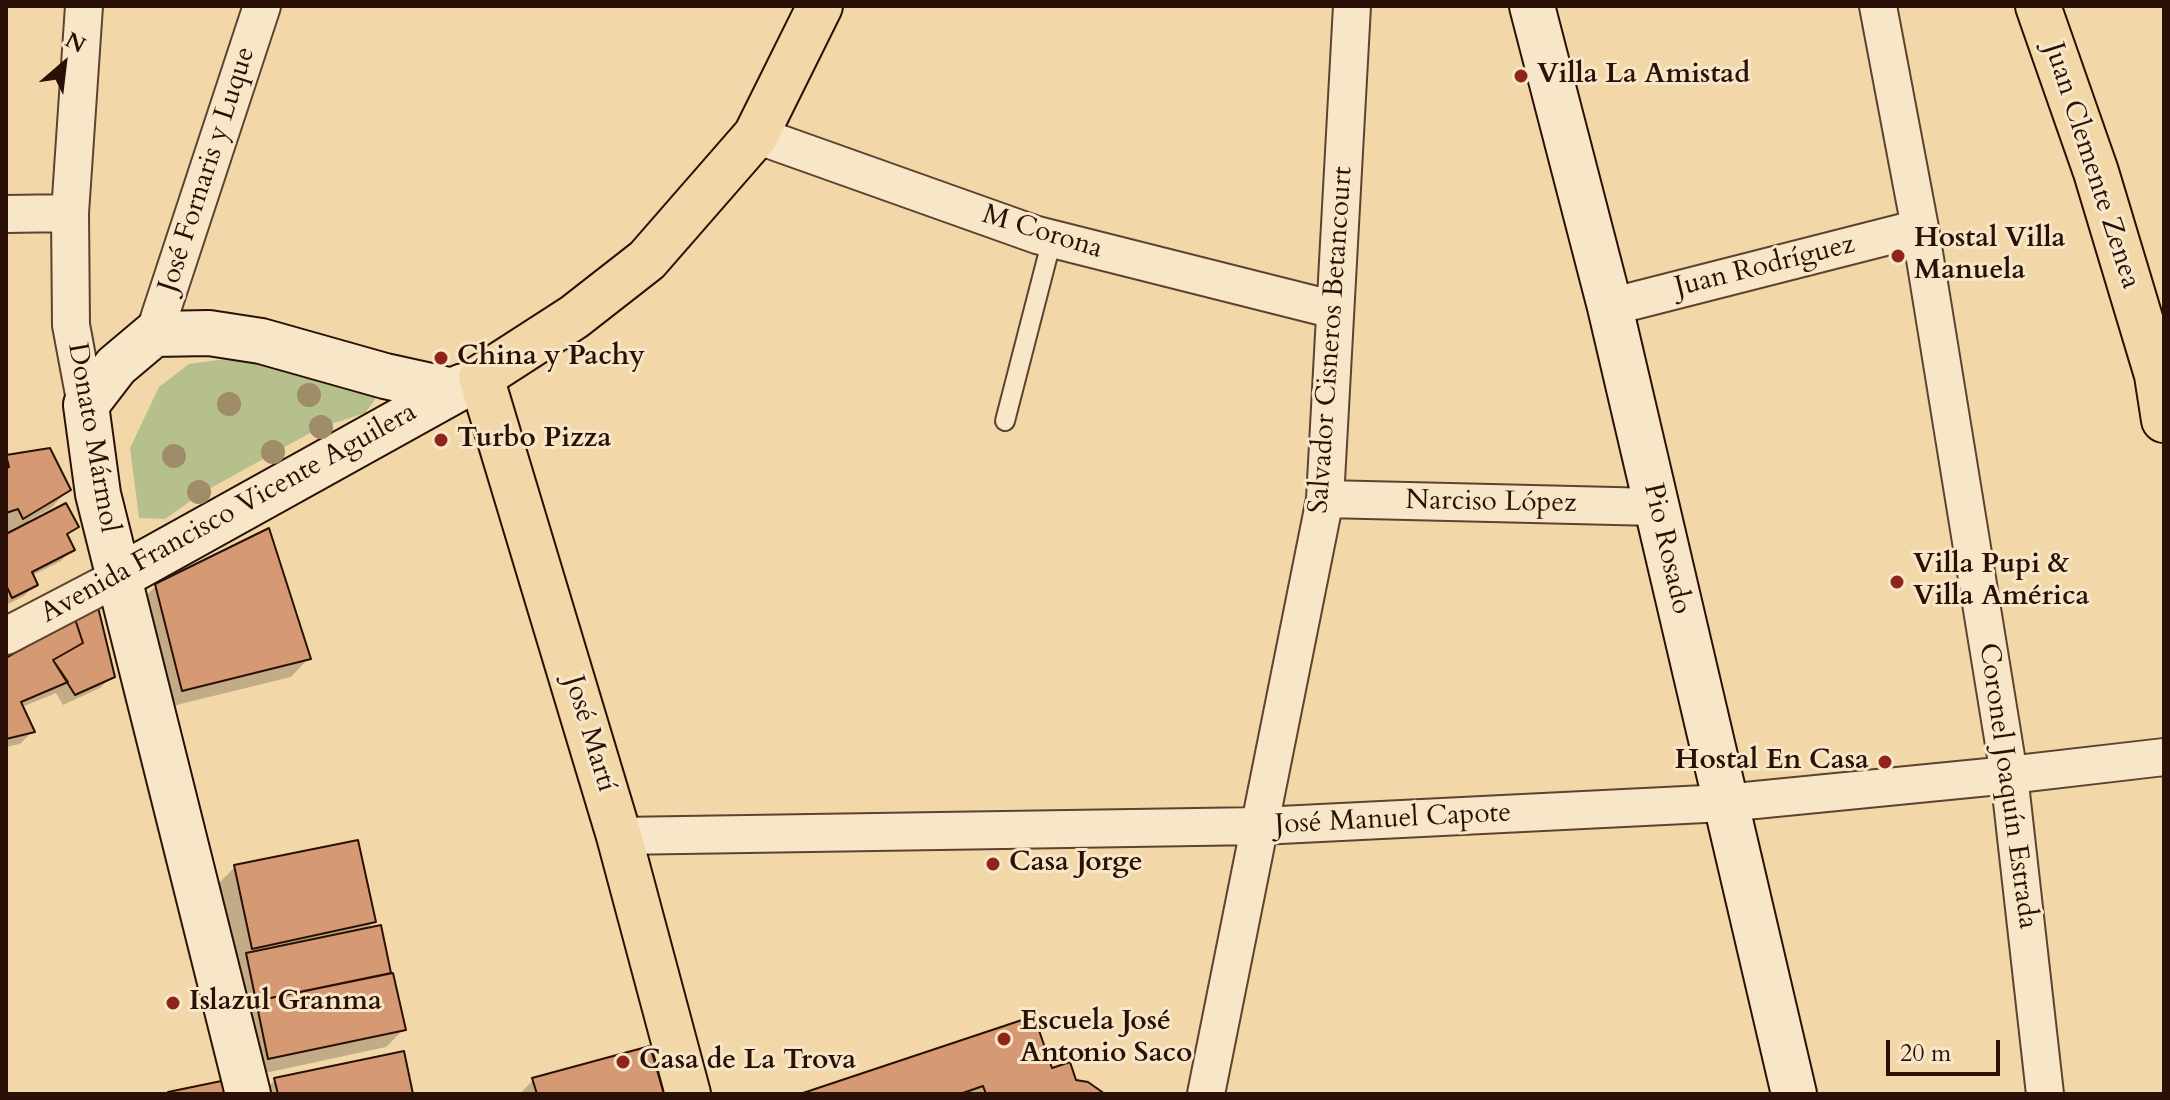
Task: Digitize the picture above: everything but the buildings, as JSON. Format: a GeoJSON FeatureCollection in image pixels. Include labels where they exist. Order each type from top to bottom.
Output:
{"type":"FeatureCollection","features":[{"type":"Feature","properties":{"kind":"main road","name":"Avenida Francisco Vicente Aguilera"},"geometry":{"type":"LineString","coordinates":[[467,384],[574,317],[647,260],[756,135],[820,6]]}},
{"type":"Feature","properties":{"kind":"main road","name":"Juan Clemente Zenea"},"geometry":{"type":"LineString","coordinates":[[2038,6],[2096,172],[2157,375],[2164,420]]}},
{"type":"Feature","properties":{"kind":"main road","name":"José Martí"},"geometry":{"type":"LineString","coordinates":[[467,384],[619,836],[688,1094]]}},
{"type":"Feature","properties":{"kind":"street","name":"Donato Mármol"},"geometry":{"type":"LineString","coordinates":[[84,6],[70,213],[71,325],[98,494],[248,1094]]}},
{"type":"Feature","properties":{"kind":"street","name":"José Fornaris y Luque"},"geometry":{"type":"LineString","coordinates":[[154,334],[262,6]]}},
{"type":"Feature","properties":{"kind":"street","name":"Salvador Cisneros Betancourt"},"geometry":{"type":"LineString","coordinates":[[1206,1094],[1325,499],[1352,6]]}},
{"type":"Feature","properties":{"kind":"street","name":"Pio Rosado"},"geometry":{"type":"LineString","coordinates":[[1532,6],[1610,307],[1794,1094]]}},
{"type":"Feature","properties":{"kind":"street","name":"Coronel Joaquín Estrada"},"geometry":{"type":"LineString","coordinates":[[1878,6],[1920,228],[2009,775],[2045,1094]]}},
{"type":"Feature","properties":{"kind":"street","name":"M Corona"},"geometry":{"type":"LineString","coordinates":[[756,135],[1052,239],[1335,310]]}},
{"type":"Feature","properties":{"kind":"street"},"geometry":{"type":"LineString","coordinates":[[6,214],[70,213]]}},
{"type":"Feature","properties":{"kind":"street","name":"Juan Rodríguez"},"geometry":{"type":"LineString","coordinates":[[1610,307],[1920,228]]}},
{"type":"Feature","properties":{"kind":"street","name":"Avenida Francisco Vicente Aguilera"},"geometry":{"type":"LineString","coordinates":[[154,334],[209,333],[261,341],[385,376],[467,384]]}},
{"type":"Feature","properties":{"kind":"street"},"geometry":{"type":"LineString","coordinates":[[86,405],[116,366],[154,334]]}},
{"type":"Feature","properties":{"kind":"street","name":"Avenida Francisco Vicente Aguilera"},"geometry":{"type":"LineString","coordinates":[[6,636],[119,577],[467,384]]}},
{"type":"Feature","properties":{"kind":"street","name":"Narciso López"},"geometry":{"type":"LineString","coordinates":[[1325,499],[1656,507]]}},
{"type":"Feature","properties":{"kind":"street","name":"José Manuel Capote"},"geometry":{"type":"LineString","coordinates":[[619,836],[1260,826],[1725,803],[2164,757]]}},
{"type":"Feature","properties":{"kind":"lane"},"geometry":{"type":"LineString","coordinates":[[1005,421],[1052,239]]}},
{"type":"Feature","properties":{"kind":"green space"},"geometry":{"type":"Polygon","coordinates":[[[255,355],[364,384],[376,398],[365,413],[319,428],[202,493],[165,519],[139,518],[130,448],[159,387],[189,364],[255,355]]]}},
{"type":"Feature","properties":{"kind":"place","name":"Villa La Amistad"},"geometry":{"type":"Point","coordinates":[1521,76]}},
{"type":"Feature","properties":{"kind":"place","name":"Hostal Villa Manuela"},"geometry":{"type":"Point","coordinates":[1898,256]}},
{"type":"Feature","properties":{"kind":"place","name":"China y Pachy"},"geometry":{"type":"Point","coordinates":[441,358]}},
{"type":"Feature","properties":{"kind":"place","name":"Turbo Pizza"},"geometry":{"type":"Point","coordinates":[441,440]}},
{"type":"Feature","properties":{"kind":"place","name":"Villa Pupi & Villa América"},"geometry":{"type":"Point","coordinates":[1897,582]}},
{"type":"Feature","properties":{"kind":"place","name":"Hostal En Casa"},"geometry":{"type":"Point","coordinates":[1885,762]}},
{"type":"Feature","properties":{"kind":"place","name":"Casa Jorge"},"geometry":{"type":"Point","coordinates":[993,864]}},
{"type":"Feature","properties":{"kind":"place","name":"Islazul Granma"},"geometry":{"type":"Point","coordinates":[173,1003]}},
{"type":"Feature","properties":{"kind":"place","name":"Escuela José Antonio Saco"},"geometry":{"type":"Point","coordinates":[1004,1039]}},
{"type":"Feature","properties":{"kind":"place","name":"Casa de La Trova"},"geometry":{"type":"Point","coordinates":[623,1062]}}]}
